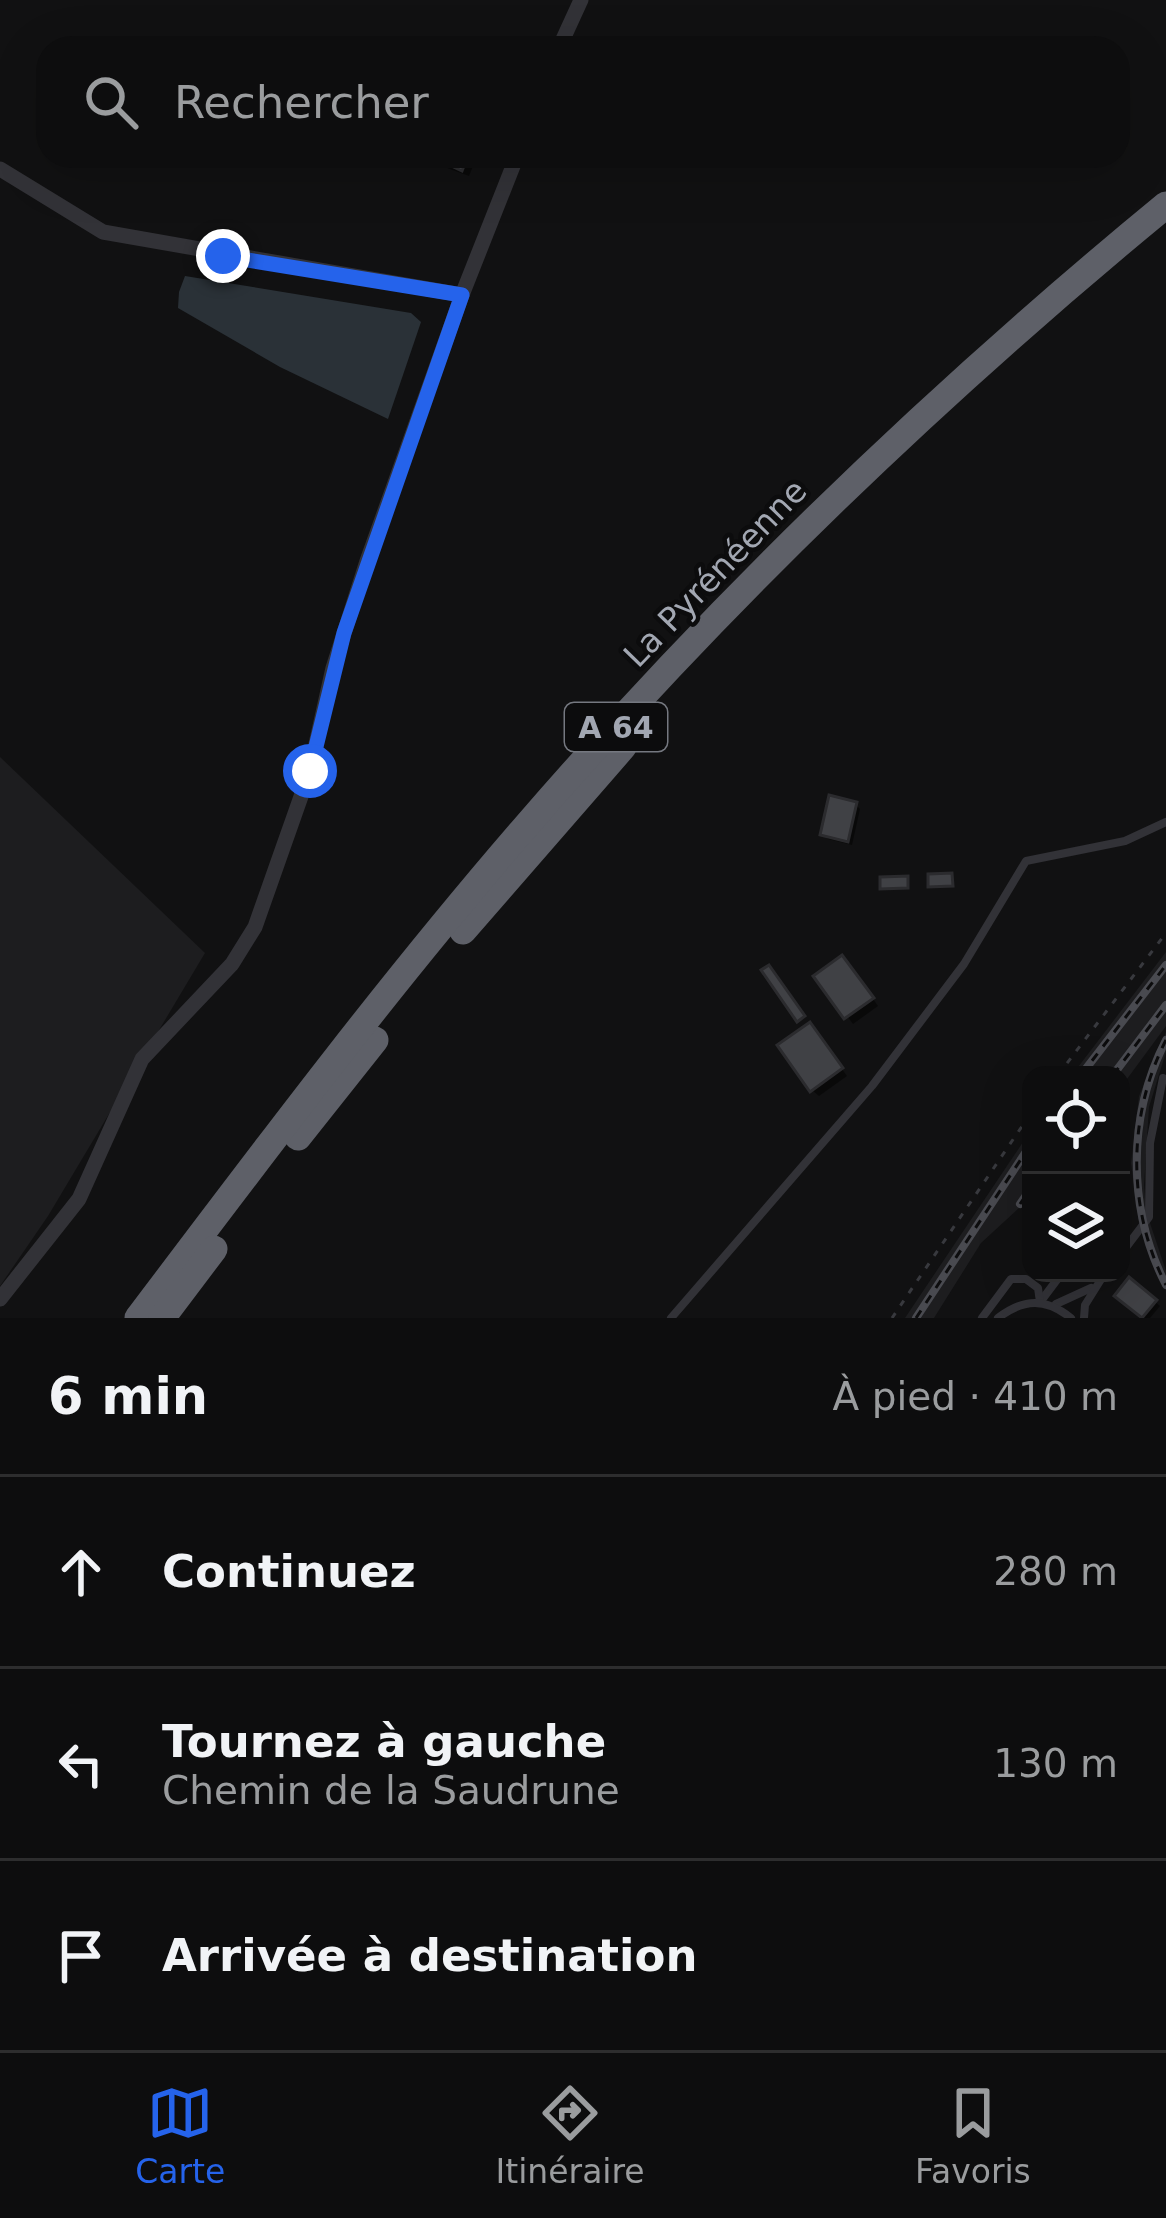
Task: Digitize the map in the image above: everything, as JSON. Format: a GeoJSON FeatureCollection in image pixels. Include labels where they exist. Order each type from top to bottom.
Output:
{"type":"FeatureCollection","features":[{"type":"Feature","properties":{"kind":"highway","name":"La Pyrénéenne"},"geometry":{"type":"LineString","coordinates":[[138,1318],[435,934],[669,669],[898,440],[1166,205]]}},
{"type":"Feature","properties":{"kind":"highway","name":"La Pyrénéenne"},"geometry":{"type":"LineString","coordinates":[[162,1318],[435,964],[667,699],[881,482],[1166,229]]}},
{"type":"Feature","properties":{"kind":"street"},"geometry":{"type":"LineString","coordinates":[[564,36],[581,0]]}},
{"type":"Feature","properties":{"kind":"street"},"geometry":{"type":"LineString","coordinates":[[0,1299],[79,1199],[142,1059],[232,964],[255,927],[310,771],[344,633],[462,295],[512,168]]}},
{"type":"Feature","properties":{"kind":"street"},"geometry":{"type":"LineString","coordinates":[[0,169],[103,232],[462,295]]}},
{"type":"Feature","properties":{"kind":"lane"},"geometry":{"type":"LineString","coordinates":[[671,1318],[872,1086],[964,964],[1026,861],[1125,841],[1166,822]]}},
{"type":"Feature","properties":{"kind":"lane"},"geometry":{"type":"LineString","coordinates":[[1130,1242],[1149,1217],[1150,1143],[1163,1078]]}},
{"type":"Feature","properties":{"kind":"lane"},"geometry":{"type":"LineString","coordinates":[[982,1318],[1011,1279],[1027,1279],[1038,1288],[1040,1302]]}},
{"type":"Feature","properties":{"kind":"lane"},"geometry":{"type":"LineString","coordinates":[[1040,1302],[1055,1282]]}},
{"type":"Feature","properties":{"kind":"lane"},"geometry":{"type":"LineString","coordinates":[[1084,1318],[1084,1305],[1098,1282]]}},
{"type":"Feature","properties":{"kind":"lane"},"geometry":{"type":"LineString","coordinates":[[998,1318],[1025,1302],[1054,1304],[1094,1287]]}},
{"type":"Feature","properties":{"kind":"lane"},"geometry":{"type":"LineString","coordinates":[[1054,1304],[1071,1318]]}},
{"type":"Feature","properties":{"kind":"path"},"geometry":{"type":"LineString","coordinates":[[1065,1066],[1166,933]]}},
{"type":"Feature","properties":{"kind":"path"},"geometry":{"type":"LineString","coordinates":[[892,1318],[1022,1125]]}},
{"type":"Feature","properties":{"kind":"shaded area"},"geometry":{"type":"Polygon","coordinates":[[[185,276],[411,313],[421,322],[388,419],[280,367],[178,308],[185,276]]]}},
{"type":"Feature","properties":{"kind":"shaded area"},"geometry":{"type":"Polygon","coordinates":[[[0,757],[205,953],[48,1216],[0,1286],[0,757]]]}},
{"type":"Feature","properties":{"kind":"shaded area"},"geometry":{"type":"Polygon","coordinates":[[[1166,952],[1166,1026],[1130,1075],[1130,1066],[1079,1066],[1166,952]]]}},
{"type":"Feature","properties":{"kind":"shaded area"},"geometry":{"type":"Polygon","coordinates":[[[1166,1032],[1166,1052],[1149,1107],[1144,1185],[1146,1211],[1166,1271],[1166,1289],[1139,1224],[1131,1163],[1139,1096],[1166,1032]]]}},
{"type":"Feature","properties":{"kind":"shaded area"},"geometry":{"type":"Polygon","coordinates":[[[1022,1143],[1022,1205],[981,1243],[934,1318],[905,1318],[1022,1143]]]}},
{"type":"Feature","properties":{"kind":"building"},"geometry":{"type":"Polygon","coordinates":[[[829,795],[857,802],[848,842],[820,835],[829,795]]]}},
{"type":"Feature","properties":{"kind":"building"},"geometry":{"type":"Polygon","coordinates":[[[952,873],[953,886],[928,887],[928,874],[952,873]]]}},
{"type":"Feature","properties":{"kind":"building"},"geometry":{"type":"Polygon","coordinates":[[[908,876],[908,888],[880,889],[880,877],[908,876]]]}},
{"type":"Feature","properties":{"kind":"building"},"geometry":{"type":"Polygon","coordinates":[[[842,955],[874,998],[844,1019],[813,976],[842,955]]]}},
{"type":"Feature","properties":{"kind":"building"},"geometry":{"type":"Polygon","coordinates":[[[769,965],[805,1016],[797,1022],[761,970],[769,965]]]}},
{"type":"Feature","properties":{"kind":"building"},"geometry":{"type":"Polygon","coordinates":[[[810,1022],[843,1068],[810,1092],[777,1045],[810,1022]]]}},
{"type":"Feature","properties":{"kind":"building"},"geometry":{"type":"Polygon","coordinates":[[[1130,1278],[1157,1300],[1142,1318],[1114,1296],[1130,1278]]]}},
{"type":"Feature","properties":{"kind":"railway"},"geometry":{"type":"LineString","coordinates":[[1088,1066],[1166,965]]}},
{"type":"Feature","properties":{"kind":"railway"},"geometry":{"type":"LineString","coordinates":[[1120,1066],[1166,1005]]}},
{"type":"Feature","properties":{"kind":"railway"},"geometry":{"type":"LineString","coordinates":[[1166,1040],[1144,1100],[1137,1163],[1144,1225],[1166,1285]]}},
{"type":"Feature","properties":{"kind":"railway"},"geometry":{"type":"LineString","coordinates":[[916,1318],[1022,1158]]}},
{"type":"Feature","properties":{"kind":"route"},"geometry":{"type":"LineString","coordinates":[[223,256],[462,295],[344,633],[310,771]]}}]}
